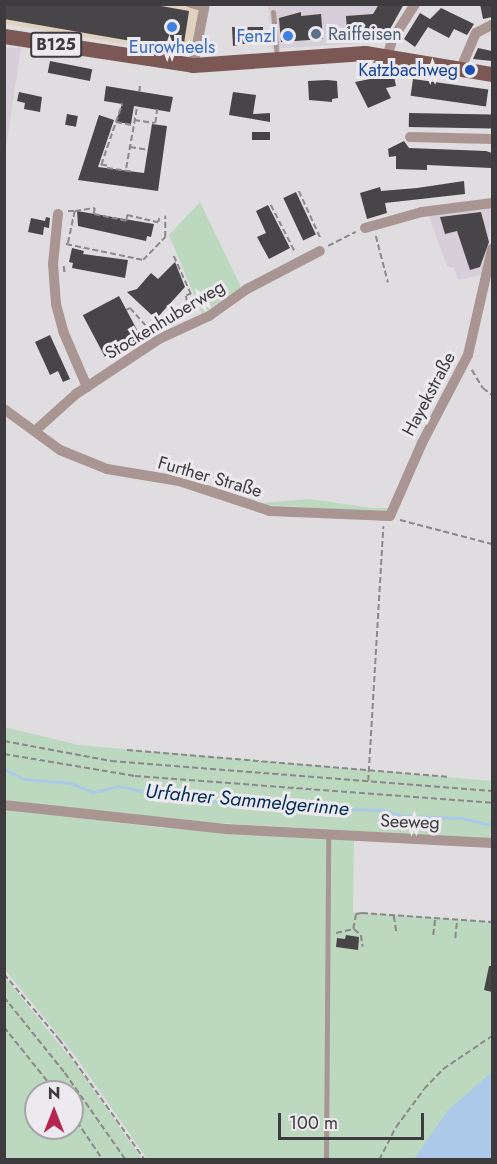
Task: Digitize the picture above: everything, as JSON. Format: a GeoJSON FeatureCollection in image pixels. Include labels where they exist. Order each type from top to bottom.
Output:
{"type":"FeatureCollection","features":[{"type":"Feature","properties":{"kind":"main road","name":"B125"},"geometry":{"type":"LineString","coordinates":[[4,36],[193,64],[388,54],[492,74]]}},
{"type":"Feature","properties":{"kind":"street"},"geometry":{"type":"LineString","coordinates":[[388,54],[392,40],[415,4]]}},
{"type":"Feature","properties":{"kind":"street"},"geometry":{"type":"LineString","coordinates":[[193,64],[204,7]]}},
{"type":"Feature","properties":{"kind":"street"},"geometry":{"type":"LineString","coordinates":[[461,68],[476,33],[492,25]]}},
{"type":"Feature","properties":{"kind":"street"},"geometry":{"type":"LineString","coordinates":[[410,137],[492,139]]}},
{"type":"Feature","properties":{"kind":"street"},"geometry":{"type":"LineString","coordinates":[[369,227],[422,212],[492,202]]}},
{"type":"Feature","properties":{"kind":"street"},"geometry":{"type":"LineString","coordinates":[[58,214],[53,264],[56,304],[63,331],[87,387]]}},
{"type":"Feature","properties":{"kind":"street","name":"Hayekstraße"},"geometry":{"type":"LineString","coordinates":[[387,516],[422,443],[465,364],[492,249]]}},
{"type":"Feature","properties":{"kind":"street","name":"Stockenhuberweg"},"geometry":{"type":"LineString","coordinates":[[36,430],[87,387],[159,339],[193,324],[320,250]]}},
{"type":"Feature","properties":{"kind":"street","name":"Further Straße"},"geometry":{"type":"LineString","coordinates":[[4,409],[36,430],[60,450],[95,466],[179,482],[258,508],[387,516]]}},
{"type":"Feature","properties":{"kind":"street","name":"Seeweg"},"geometry":{"type":"LineString","coordinates":[[4,805],[143,822],[328,836],[492,843]]}},
{"type":"Feature","properties":{"kind":"lane"},"geometry":{"type":"LineString","coordinates":[[188,4],[204,7]]}},
{"type":"Feature","properties":{"kind":"lane"},"geometry":{"type":"LineString","coordinates":[[273,12],[277,59]]}},
{"type":"Feature","properties":{"kind":"lane"},"geometry":{"type":"LineString","coordinates":[[326,1160],[328,836]]}},
{"type":"Feature","properties":{"kind":"path"},"geometry":{"type":"LineString","coordinates":[[139,92],[140,84]]}},
{"type":"Feature","properties":{"kind":"path"},"geometry":{"type":"LineString","coordinates":[[122,104],[101,165],[126,168],[134,172]]}},
{"type":"Feature","properties":{"kind":"path"},"geometry":{"type":"LineString","coordinates":[[126,168],[136,106]]}},
{"type":"Feature","properties":{"kind":"path"},"geometry":{"type":"LineString","coordinates":[[134,120],[155,123],[157,109]]}},
{"type":"Feature","properties":{"kind":"path"},"geometry":{"type":"LineString","coordinates":[[115,122],[133,125]]}},
{"type":"Feature","properties":{"kind":"path"},"geometry":{"type":"LineString","coordinates":[[129,147],[148,150]]}},
{"type":"Feature","properties":{"kind":"path"},"geometry":{"type":"LineString","coordinates":[[299,191],[325,248],[369,227],[388,282]]}},
{"type":"Feature","properties":{"kind":"path"},"geometry":{"type":"LineString","coordinates":[[271,205],[300,261]]}},
{"type":"Feature","properties":{"kind":"path"},"geometry":{"type":"LineString","coordinates":[[58,214],[95,208],[94,214],[126,221],[127,215],[158,222],[159,218]]}},
{"type":"Feature","properties":{"kind":"path"},"geometry":{"type":"LineString","coordinates":[[68,244],[75,210]]}},
{"type":"Feature","properties":{"kind":"path"},"geometry":{"type":"LineString","coordinates":[[61,243],[143,260],[165,237],[165,216]]}},
{"type":"Feature","properties":{"kind":"path"},"geometry":{"type":"LineString","coordinates":[[174,256],[191,294],[186,296],[193,324]]}},
{"type":"Feature","properties":{"kind":"path"},"geometry":{"type":"LineString","coordinates":[[59,265],[66,266],[64,281]]}},
{"type":"Feature","properties":{"kind":"path"},"geometry":{"type":"LineString","coordinates":[[126,310],[130,308],[152,332],[145,337]]}},
{"type":"Feature","properties":{"kind":"path"},"geometry":{"type":"LineString","coordinates":[[465,364],[492,395]]}},
{"type":"Feature","properties":{"kind":"path"},"geometry":{"type":"LineString","coordinates":[[368,782],[387,516],[492,544]]}},
{"type":"Feature","properties":{"kind":"path"},"geometry":{"type":"LineString","coordinates":[[4,741],[111,761],[492,791]]}},
{"type":"Feature","properties":{"kind":"path"},"geometry":{"type":"LineString","coordinates":[[126,750],[447,777]]}},
{"type":"Feature","properties":{"kind":"path"},"geometry":{"type":"LineString","coordinates":[[4,754],[135,776],[492,803]]}},
{"type":"Feature","properties":{"kind":"path"},"geometry":{"type":"LineString","coordinates":[[353,929],[356,914],[492,922]]}},
{"type":"Feature","properties":{"kind":"path"},"geometry":{"type":"LineString","coordinates":[[394,915],[397,933]]}},
{"type":"Feature","properties":{"kind":"path"},"geometry":{"type":"LineString","coordinates":[[433,935],[435,917]]}},
{"type":"Feature","properties":{"kind":"path"},"geometry":{"type":"LineString","coordinates":[[455,938],[457,919]]}},
{"type":"Feature","properties":{"kind":"path"},"geometry":{"type":"LineString","coordinates":[[327,933],[353,929],[361,935],[363,947]]}},
{"type":"Feature","properties":{"kind":"path"},"geometry":{"type":"LineString","coordinates":[[4,974],[59,1039],[145,1160]]}},
{"type":"Feature","properties":{"kind":"path"},"geometry":{"type":"LineString","coordinates":[[4,998],[65,1073],[126,1160]]}},
{"type":"Feature","properties":{"kind":"path"},"geometry":{"type":"LineString","coordinates":[[4,1027],[46,1080]]}},
{"type":"Feature","properties":{"kind":"path"},"geometry":{"type":"LineString","coordinates":[[379,1160],[396,1127],[424,1089],[443,1069],[492,1036]]}},
{"type":"Feature","properties":{"kind":"path"},"geometry":{"type":"LineString","coordinates":[[84,1132],[103,1160]]}},
{"type":"Feature","properties":{"kind":"shaded area"},"geometry":{"type":"Polygon","coordinates":[[[4,5],[201,5],[191,44],[182,54],[5,24],[4,5]]]}},
{"type":"Feature","properties":{"kind":"shaded area"},"geometry":{"type":"Polygon","coordinates":[[[268,5],[403,5],[382,42],[272,49],[268,5]]]}},
{"type":"Feature","properties":{"kind":"shaded area"},"geometry":{"type":"Polygon","coordinates":[[[4,47],[21,48],[5,154],[4,47]]]}},
{"type":"Feature","properties":{"kind":"shaded area"},"geometry":{"type":"Polygon","coordinates":[[[492,208],[485,274],[458,280],[454,268],[447,266],[429,216],[492,208]]]}},
{"type":"Feature","properties":{"kind":"green space"},"geometry":{"type":"Polygon","coordinates":[[[200,202],[241,287],[202,314],[169,235],[200,202]]]}},
{"type":"Feature","properties":{"kind":"green space"},"geometry":{"type":"Polygon","coordinates":[[[309,499],[373,508],[390,508],[387,512],[251,504],[309,499]]]}},
{"type":"Feature","properties":{"kind":"green space"},"geometry":{"type":"Polygon","coordinates":[[[4,727],[79,745],[492,781],[492,839],[168,820],[5,800],[4,727]]]}},
{"type":"Feature","properties":{"kind":"green space"},"geometry":{"type":"Polygon","coordinates":[[[4,809],[164,828],[354,840],[353,912],[492,922],[492,1159],[147,1159],[73,1053],[5,970],[4,809]]]}},
{"type":"Feature","properties":{"kind":"green space"},"geometry":{"type":"Polygon","coordinates":[[[4,976],[76,1065],[142,1159],[5,1159],[4,976]]]}},
{"type":"Feature","properties":{"kind":"water"},"geometry":{"type":"Polygon","coordinates":[[[492,1072],[492,1159],[414,1159],[448,1110],[492,1072]]]}},
{"type":"Feature","properties":{"kind":"building"},"geometry":{"type":"Polygon","coordinates":[[[4,4],[150,4],[189,11],[183,50],[4,19],[4,4]]]}},
{"type":"Feature","properties":{"kind":"building"},"geometry":{"type":"Polygon","coordinates":[[[379,4],[404,4],[385,38],[347,34],[346,16],[373,14],[379,4]]]}},
{"type":"Feature","properties":{"kind":"building"},"geometry":{"type":"Polygon","coordinates":[[[480,4],[492,4],[492,17],[483,19],[480,4]]]}},
{"type":"Feature","properties":{"kind":"building"},"geometry":{"type":"Polygon","coordinates":[[[441,8],[474,24],[467,35],[454,29],[449,38],[428,27],[415,47],[404,39],[420,13],[430,19],[441,8]]]}},
{"type":"Feature","properties":{"kind":"building"},"geometry":{"type":"Polygon","coordinates":[[[301,12],[301,16],[321,14],[323,39],[281,42],[279,18],[301,12]]]}},
{"type":"Feature","properties":{"kind":"building"},"geometry":{"type":"Polygon","coordinates":[[[232,27],[263,27],[263,40],[233,46],[232,27]]]}},
{"type":"Feature","properties":{"kind":"building"},"geometry":{"type":"Polygon","coordinates":[[[478,48],[492,51],[492,61],[473,59],[478,48]]]}},
{"type":"Feature","properties":{"kind":"building"},"geometry":{"type":"Polygon","coordinates":[[[50,61],[92,69],[90,81],[48,73],[50,61]]]}},
{"type":"Feature","properties":{"kind":"building"},"geometry":{"type":"Polygon","coordinates":[[[378,65],[392,67],[396,86],[386,88],[391,98],[368,108],[355,82],[380,77],[378,65]]]}},
{"type":"Feature","properties":{"kind":"building"},"geometry":{"type":"Polygon","coordinates":[[[413,79],[488,90],[486,106],[411,96],[413,79]]]}},
{"type":"Feature","properties":{"kind":"building"},"geometry":{"type":"Polygon","coordinates":[[[308,81],[337,81],[338,98],[332,99],[332,102],[309,100],[308,81]]]}},
{"type":"Feature","properties":{"kind":"building"},"geometry":{"type":"Polygon","coordinates":[[[106,86],[173,97],[170,112],[134,106],[131,124],[116,122],[122,104],[104,101],[106,86]]]}},
{"type":"Feature","properties":{"kind":"building"},"geometry":{"type":"Polygon","coordinates":[[[19,92],[42,97],[40,112],[24,109],[25,103],[17,101],[19,92]]]}},
{"type":"Feature","properties":{"kind":"building"},"geometry":{"type":"Polygon","coordinates":[[[233,92],[256,95],[253,114],[270,113],[270,122],[229,115],[233,92]]]}},
{"type":"Feature","properties":{"kind":"building"},"geometry":{"type":"Polygon","coordinates":[[[409,113],[492,114],[492,128],[409,127],[409,113]]]}},
{"type":"Feature","properties":{"kind":"building"},"geometry":{"type":"Polygon","coordinates":[[[67,114],[78,116],[76,127],[65,125],[67,114]]]}},
{"type":"Feature","properties":{"kind":"building"},"geometry":{"type":"Polygon","coordinates":[[[99,115],[114,120],[98,167],[144,173],[152,124],[167,126],[158,191],[78,180],[99,115]]]}},
{"type":"Feature","properties":{"kind":"building"},"geometry":{"type":"Polygon","coordinates":[[[252,132],[270,132],[270,140],[252,140],[252,132]]]}},
{"type":"Feature","properties":{"kind":"building"},"geometry":{"type":"Polygon","coordinates":[[[404,141],[409,148],[486,151],[492,153],[491,168],[427,165],[427,170],[396,169],[396,156],[389,157],[388,149],[404,141]]]}},
{"type":"Feature","properties":{"kind":"building"},"geometry":{"type":"Polygon","coordinates":[[[464,181],[465,194],[385,203],[387,213],[367,219],[360,193],[380,187],[381,191],[464,181]]]}},
{"type":"Feature","properties":{"kind":"building"},"geometry":{"type":"Polygon","coordinates":[[[296,192],[316,235],[303,241],[283,198],[296,192]]]}},
{"type":"Feature","properties":{"kind":"building"},"geometry":{"type":"Polygon","coordinates":[[[268,205],[290,248],[269,259],[257,237],[266,233],[256,211],[268,205]]]}},
{"type":"Feature","properties":{"kind":"building"},"geometry":{"type":"Polygon","coordinates":[[[77,211],[154,224],[151,237],[147,236],[146,241],[78,226],[77,211]]]}},
{"type":"Feature","properties":{"kind":"building"},"geometry":{"type":"Polygon","coordinates":[[[481,212],[489,242],[480,267],[470,270],[457,231],[445,234],[440,217],[481,212]]]}},
{"type":"Feature","properties":{"kind":"building"},"geometry":{"type":"Polygon","coordinates":[[[46,217],[50,218],[49,228],[44,227],[43,235],[28,232],[31,218],[45,221],[46,217]]]}},
{"type":"Feature","properties":{"kind":"building"},"geometry":{"type":"Polygon","coordinates":[[[72,248],[84,251],[83,254],[128,260],[125,278],[72,268],[73,263],[69,262],[72,248]]]}},
{"type":"Feature","properties":{"kind":"building"},"geometry":{"type":"Polygon","coordinates":[[[175,262],[185,287],[156,319],[127,292],[137,289],[151,273],[158,279],[175,262]]]}},
{"type":"Feature","properties":{"kind":"building"},"geometry":{"type":"Polygon","coordinates":[[[119,296],[141,337],[105,357],[83,315],[119,296]]]}},
{"type":"Feature","properties":{"kind":"building"},"geometry":{"type":"Polygon","coordinates":[[[50,335],[70,379],[63,382],[58,371],[50,375],[35,342],[50,335]]]}},
{"type":"Feature","properties":{"kind":"building"},"geometry":{"type":"Polygon","coordinates":[[[346,935],[359,937],[358,950],[336,947],[337,938],[345,939],[346,935]]]}},
{"type":"Feature","properties":{"kind":"building"},"geometry":{"type":"Polygon","coordinates":[[[489,966],[492,966],[492,992],[484,990],[489,966]]]}},
{"type":"Feature","properties":{"kind":"waterway","name":"Urfahrer Sammelgerinne"},"geometry":{"type":"LineString","coordinates":[[4,769],[24,779],[70,783],[93,792],[119,786],[165,796],[177,793],[190,799],[248,804],[278,801],[300,808],[383,810],[403,816],[461,818],[492,825]]}},
{"type":"Feature","properties":{"kind":"place","name":"Eurowheels"},"geometry":{"type":"Point","coordinates":[172,27]}},
{"type":"Feature","properties":{"kind":"place","name":"Raiffeisen"},"geometry":{"type":"Point","coordinates":[316,34]}},
{"type":"Feature","properties":{"kind":"place","name":"Fenzl"},"geometry":{"type":"Point","coordinates":[288,36]}},
{"type":"Feature","properties":{"kind":"place","name":"Katzbachweg"},"geometry":{"type":"Point","coordinates":[470,70]}}]}
